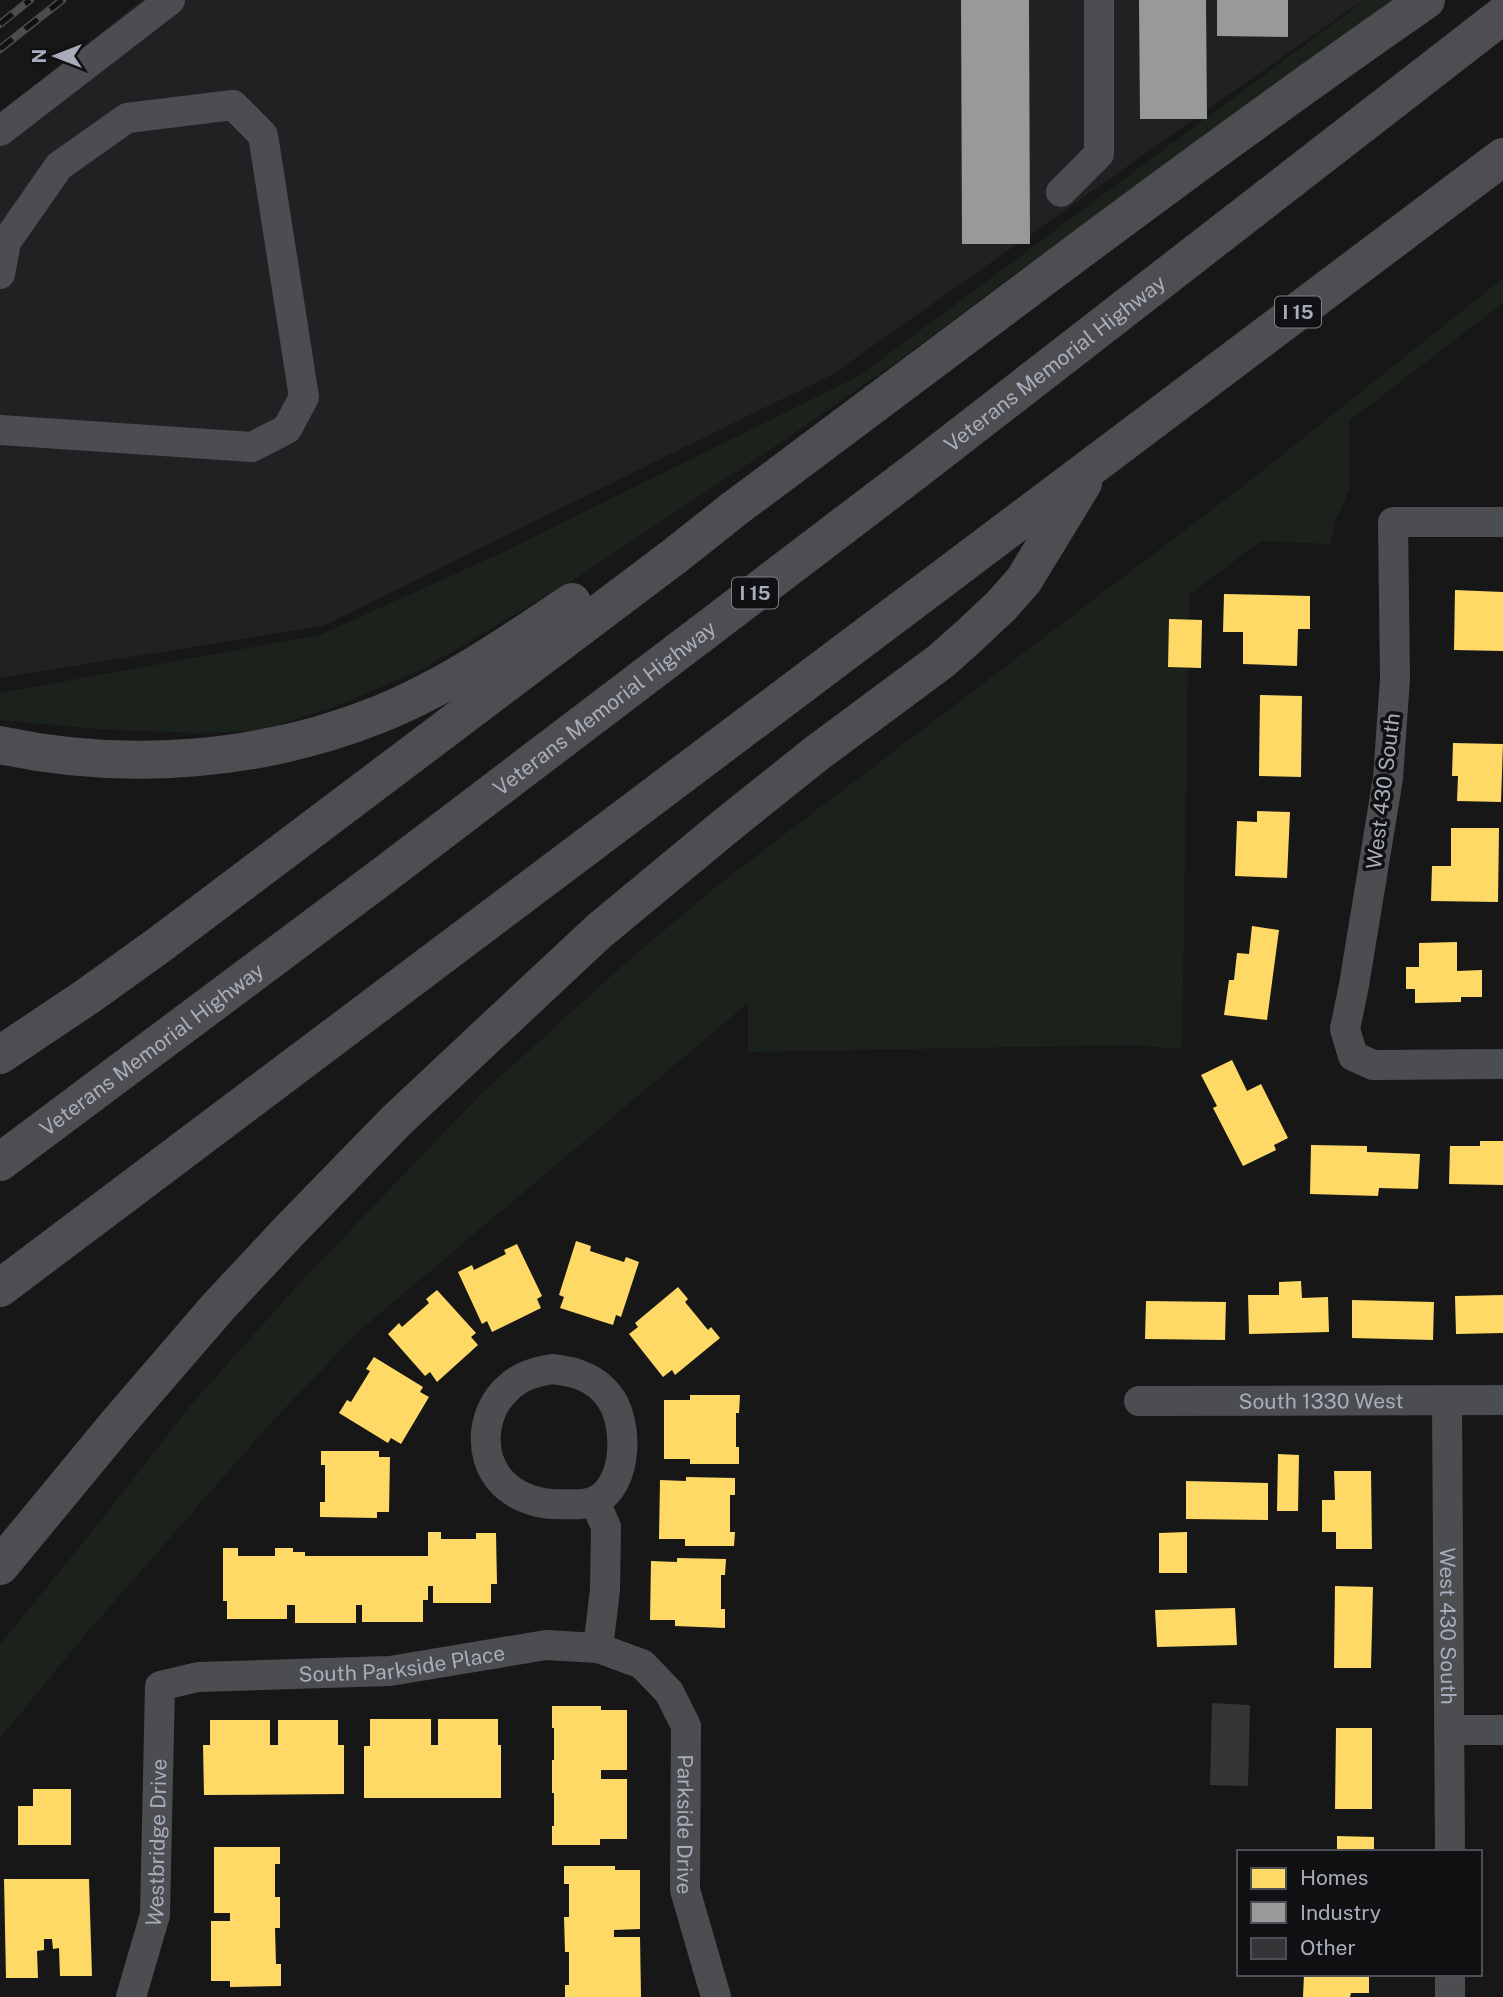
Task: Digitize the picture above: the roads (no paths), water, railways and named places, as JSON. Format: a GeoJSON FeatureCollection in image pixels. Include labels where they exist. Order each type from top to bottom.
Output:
{"type":"FeatureCollection","features":[{"type":"Feature","properties":{"kind":"highway"},"geometry":{"type":"LineString","coordinates":[[0,1055],[159,945],[734,509],[1271,108],[1426,0]]}},
{"type":"Feature","properties":{"kind":"highway","name":"Veterans Memorial Highway"},"geometry":{"type":"LineString","coordinates":[[0,1162],[915,472],[1503,15]]}},
{"type":"Feature","properties":{"kind":"highway","name":"I 15"},"geometry":{"type":"LineString","coordinates":[[0,1289],[1503,157]]}},
{"type":"Feature","properties":{"kind":"highway"},"geometry":{"type":"LineString","coordinates":[[0,1566],[218,1307],[412,1106],[599,932],[787,777],[941,661],[1001,606],[1024,580],[1093,466]]}},
{"type":"Feature","properties":{"kind":"highway"},"geometry":{"type":"LineString","coordinates":[[0,745],[72,756],[141,759],[203,757],[267,748],[324,734],[382,713],[452,679],[669,539],[734,509]]}},
{"type":"Feature","properties":{"kind":"street"},"geometry":{"type":"LineString","coordinates":[[0,131],[170,0]]}},
{"type":"Feature","properties":{"kind":"street"},"geometry":{"type":"LineString","coordinates":[[1061,192],[1099,154],[1099,0]]}},
{"type":"Feature","properties":{"kind":"street"},"geometry":{"type":"LineString","coordinates":[[0,274],[6,242],[59,166],[127,118],[233,105],[263,135],[304,397],[287,429],[252,447],[0,430]]}},
{"type":"Feature","properties":{"kind":"street","name":"West 430 South"},"geometry":{"type":"LineString","coordinates":[[1503,522],[1393,522],[1395,691],[1388,778],[1345,1029],[1353,1056],[1373,1065],[1503,1064]]}},
{"type":"Feature","properties":{"kind":"street"},"geometry":{"type":"LineString","coordinates":[[552,1369],[583,1375],[609,1395],[617,1409],[622,1437],[621,1462],[610,1489],[595,1500],[580,1504],[549,1504],[531,1500],[506,1486],[496,1475],[485,1446],[486,1430],[497,1400],[507,1388],[535,1372],[552,1369]]}},
{"type":"Feature","properties":{"kind":"street","name":"West 430 South"},"geometry":{"type":"LineString","coordinates":[[1447,1400],[1450,1850]]}},
{"type":"Feature","properties":{"kind":"street","name":"South 1330 West"},"geometry":{"type":"LineString","coordinates":[[1139,1401],[1503,1400]]}},
{"type":"Feature","properties":{"kind":"street"},"geometry":{"type":"LineString","coordinates":[[595,1500],[606,1527],[605,1590],[598,1648]]}},
{"type":"Feature","properties":{"kind":"street","name":"South Parkside Place"},"geometry":{"type":"LineString","coordinates":[[160,1686],[198,1677],[390,1671],[546,1645],[598,1648],[642,1664]]}},
{"type":"Feature","properties":{"kind":"street","name":"Parkside Drive"},"geometry":{"type":"LineString","coordinates":[[642,1664],[669,1692],[686,1726],[685,1890],[716,1997]]}},
{"type":"Feature","properties":{"kind":"street","name":"Westbridge Drive"},"geometry":{"type":"LineString","coordinates":[[131,1997],[155,1916],[160,1686]]}},
{"type":"Feature","properties":{"kind":"street"},"geometry":{"type":"LineString","coordinates":[[1450,1730],[1503,1730]]}},
{"type":"Feature","properties":{"kind":"street"},"geometry":{"type":"LineString","coordinates":[[1450,1976],[1450,1997]]}},
{"type":"Feature","properties":{"kind":"railway"},"geometry":{"type":"LineString","coordinates":[[0,24],[30,0]]}},
{"type":"Feature","properties":{"kind":"railway"},"geometry":{"type":"LineString","coordinates":[[0,49],[62,0]]}}]}
